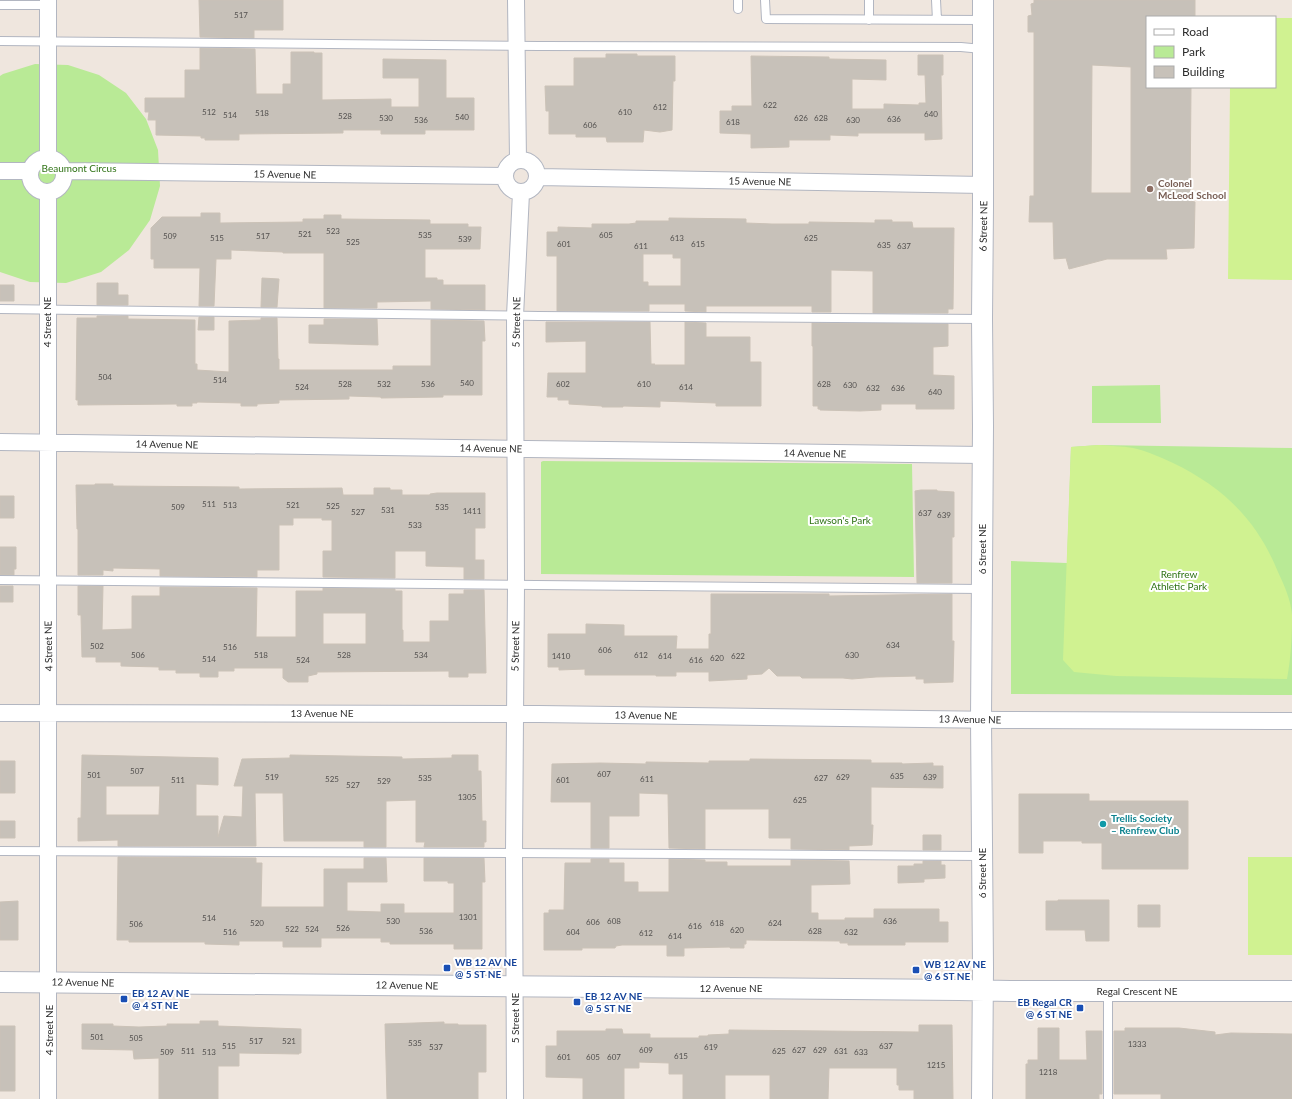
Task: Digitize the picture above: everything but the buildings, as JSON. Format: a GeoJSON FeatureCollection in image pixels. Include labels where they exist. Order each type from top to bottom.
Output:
{"type":"FeatureCollection","features":[{"type":"Feature","properties":{"kind":"street"},"geometry":{"type":"LineString","coordinates":[[516,0],[518,160]]}},
{"type":"Feature","properties":{"kind":"street","name":"6 Street NE"},"geometry":{"type":"LineString","coordinates":[[982,1099],[983,990],[981,719],[983,0]]}},
{"type":"Feature","properties":{"kind":"street"},"geometry":{"type":"LineString","coordinates":[[48,2],[48,158]]}},
{"type":"Feature","properties":{"kind":"street"},"geometry":{"type":"LineString","coordinates":[[48,158],[58,161],[65,171],[65,179],[61,186],[55,191],[48,193],[40,191],[34,186],[30,179],[30,171],[36,161],[48,158]]}},
{"type":"Feature","properties":{"kind":"street"},"geometry":{"type":"LineString","coordinates":[[518,160],[528,161],[532,164],[538,177],[537,182],[530,190],[520,193],[511,190],[507,186],[505,176],[509,166],[518,160]]}},
{"type":"Feature","properties":{"kind":"street"},"geometry":{"type":"LineString","coordinates":[[0,171],[30,171]]}},
{"type":"Feature","properties":{"kind":"street","name":"15 Avenue NE"},"geometry":{"type":"LineString","coordinates":[[65,171],[505,176]]}},
{"type":"Feature","properties":{"kind":"street","name":"15 Avenue NE"},"geometry":{"type":"LineString","coordinates":[[538,177],[983,185]]}},
{"type":"Feature","properties":{"kind":"street","name":"4 Street NE"},"geometry":{"type":"LineString","coordinates":[[48,193],[48,1099]]}},
{"type":"Feature","properties":{"kind":"street","name":"5 Street NE"},"geometry":{"type":"LineString","coordinates":[[515,1099],[515,316],[520,193]]}},
{"type":"Feature","properties":{"kind":"street","name":"14 Avenue NE"},"geometry":{"type":"LineString","coordinates":[[0,442],[982,455]]}},
{"type":"Feature","properties":{"kind":"street","name":"13 Avenue NE"},"geometry":{"type":"LineString","coordinates":[[0,713],[514,714],[1010,720],[1292,721]]}},
{"type":"Feature","properties":{"kind":"street","name":"12 Avenue NE"},"geometry":{"type":"LineString","coordinates":[[0,982],[983,990]]}},
{"type":"Feature","properties":{"kind":"street","name":"Regal Crescent NE"},"geometry":{"type":"LineString","coordinates":[[983,990],[1292,991]]}},
{"type":"Feature","properties":{"kind":"lane"},"geometry":{"type":"LineString","coordinates":[[738,0],[738,9]]}},
{"type":"Feature","properties":{"kind":"lane"},"geometry":{"type":"LineString","coordinates":[[765,0],[766,19],[983,20]]}},
{"type":"Feature","properties":{"kind":"lane"},"geometry":{"type":"LineString","coordinates":[[869,0],[869,20]]}},
{"type":"Feature","properties":{"kind":"lane"},"geometry":{"type":"LineString","coordinates":[[936,0],[937,20]]}},
{"type":"Feature","properties":{"kind":"lane"},"geometry":{"type":"LineString","coordinates":[[0,4],[48,2]]}},
{"type":"Feature","properties":{"kind":"lane"},"geometry":{"type":"LineString","coordinates":[[0,41],[516,46],[961,47],[983,49]]}},
{"type":"Feature","properties":{"kind":"lane"},"geometry":{"type":"LineString","coordinates":[[0,309],[515,316],[982,319]]}},
{"type":"Feature","properties":{"kind":"lane"},"geometry":{"type":"LineString","coordinates":[[0,580],[982,589]]}},
{"type":"Feature","properties":{"kind":"lane"},"geometry":{"type":"LineString","coordinates":[[0,851],[514,852],[982,856]]}},
{"type":"Feature","properties":{"kind":"lane"},"geometry":{"type":"LineString","coordinates":[[1108,991],[1108,1099]]}},
{"type":"Feature","properties":{"kind":"green space"},"geometry":{"type":"Polygon","coordinates":[[[1276,18],[1292,18],[1292,280],[1228,279],[1230,88],[1276,88],[1276,18]]]}},
{"type":"Feature","properties":{"kind":"green space","name":"Beaumont Circus"},"geometry":{"type":"Polygon","coordinates":[[[35,64],[68,65],[99,75],[126,93],[146,119],[158,150],[160,186],[150,220],[129,250],[101,272],[66,283],[30,282],[0,272],[0,76],[35,64]]]}},
{"type":"Feature","properties":{"kind":"green space"},"geometry":{"type":"Polygon","coordinates":[[[1160,385],[1161,423],[1092,423],[1092,386],[1160,385]]]}},
{"type":"Feature","properties":{"kind":"green space","name":"Renfrew Athletic Park"},"geometry":{"type":"Polygon","coordinates":[[[1099,445],[1292,448],[1292,695],[1011,694],[1011,561],[1067,563],[1071,447],[1099,445]]]}},
{"type":"Feature","properties":{"kind":"green space","name":"Renfrew Athletic Park"},"geometry":{"type":"Polygon","coordinates":[[[1099,445],[1138,449],[1153,454],[1191,472],[1223,494],[1249,521],[1270,553],[1285,587],[1290,604],[1292,615],[1287,679],[1116,676],[1074,672],[1063,660],[1071,447],[1099,445]]]}},
{"type":"Feature","properties":{"kind":"green space","name":"Lawson's Park"},"geometry":{"type":"Polygon","coordinates":[[[541,462],[912,464],[914,577],[541,574],[541,462]]]}},
{"type":"Feature","properties":{"kind":"green space"},"geometry":{"type":"Polygon","coordinates":[[[1248,857],[1292,857],[1292,955],[1248,955],[1248,857]]]}},
{"type":"Feature","properties":{"kind":"place","name":"Colonel McLeod School"},"geometry":{"type":"Point","coordinates":[1150,189]}},
{"type":"Feature","properties":{"kind":"place","name":"Trellis Society – Renfrew Club"},"geometry":{"type":"Point","coordinates":[1103,824]}},
{"type":"Feature","properties":{"kind":"place","name":"WB 12 AV NE @ 5 ST NE"},"geometry":{"type":"Point","coordinates":[447,968]}},
{"type":"Feature","properties":{"kind":"place","name":"WB 12 AV NE @ 6 ST NE"},"geometry":{"type":"Point","coordinates":[916,970]}},
{"type":"Feature","properties":{"kind":"place","name":"EB 12 AV NE @ 4 ST NE"},"geometry":{"type":"Point","coordinates":[124,999]}},
{"type":"Feature","properties":{"kind":"place","name":"EB 12 AV NE @ 5 ST NE"},"geometry":{"type":"Point","coordinates":[577,1002]}},
{"type":"Feature","properties":{"kind":"place","name":"EB Regal CR @ 6 ST NE"},"geometry":{"type":"Point","coordinates":[1080,1008]}}]}
